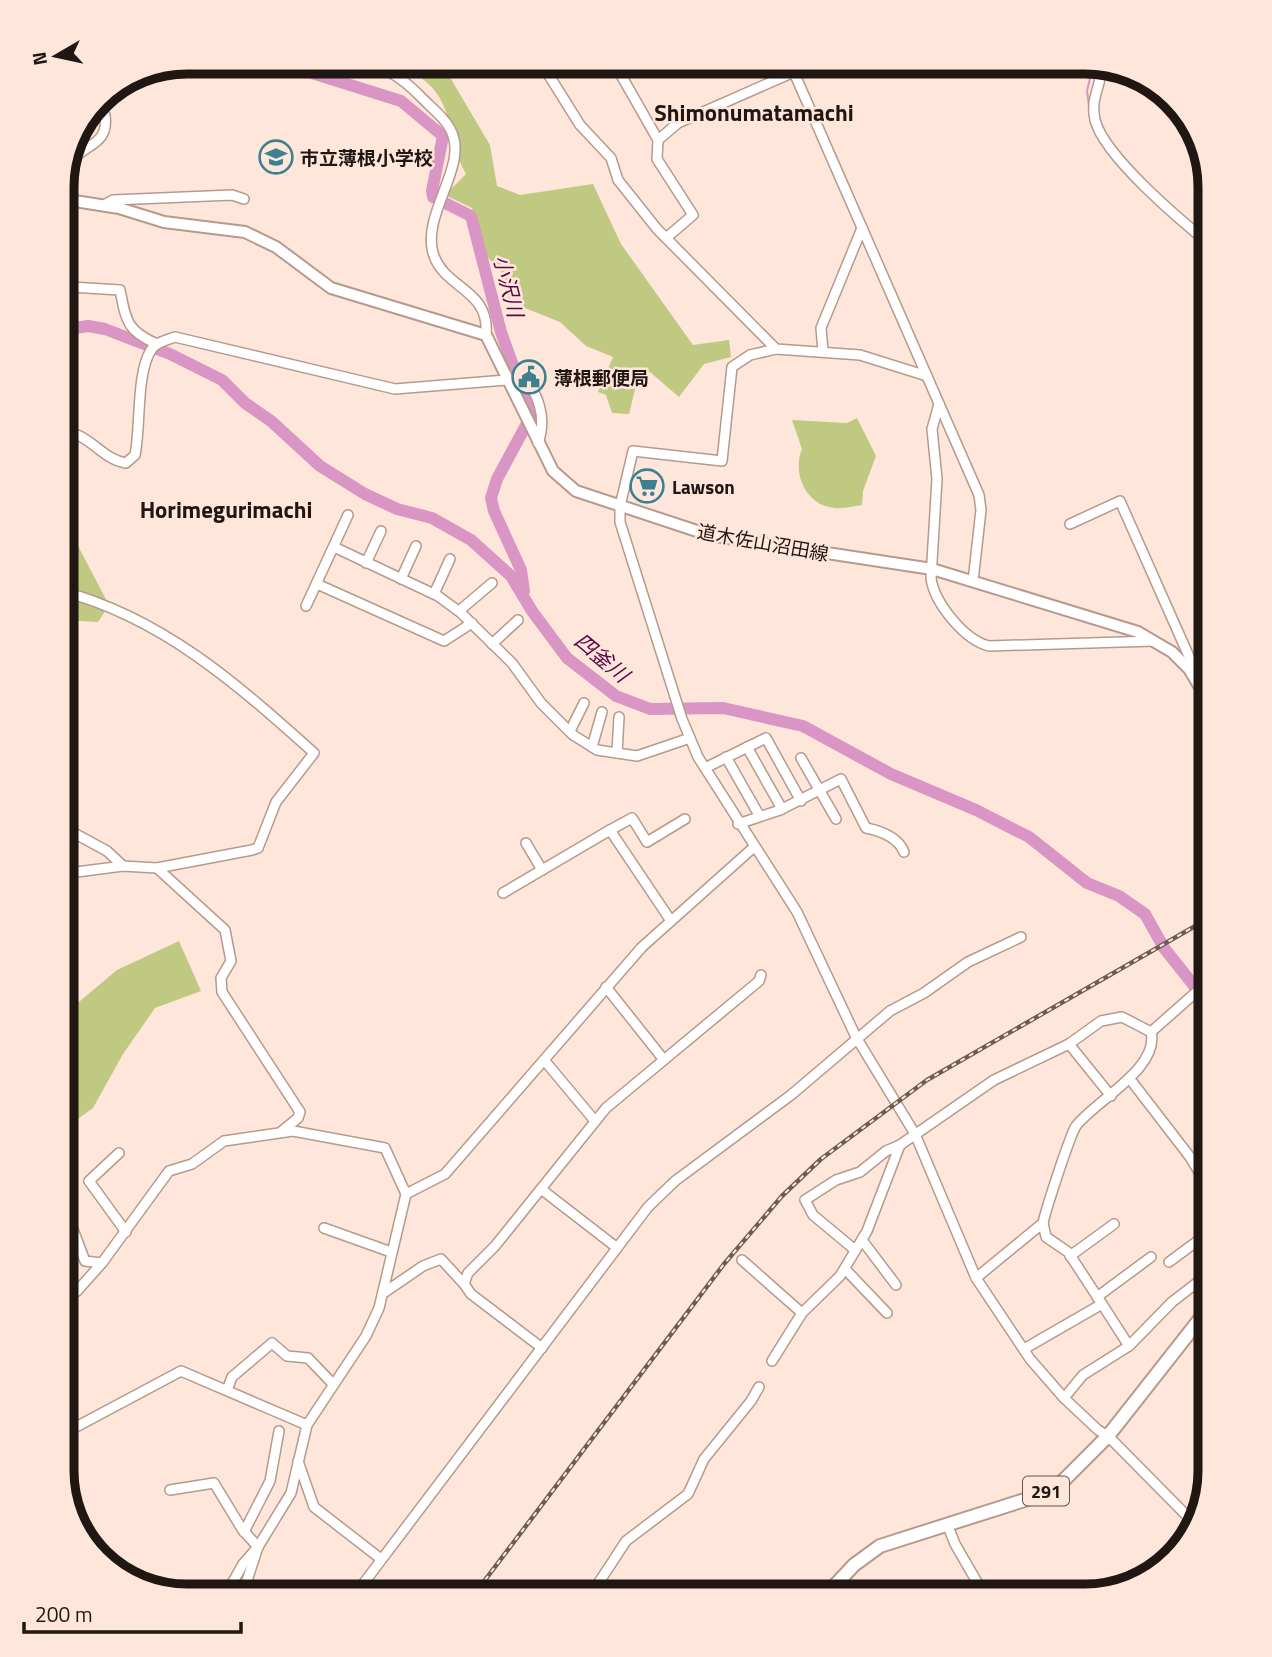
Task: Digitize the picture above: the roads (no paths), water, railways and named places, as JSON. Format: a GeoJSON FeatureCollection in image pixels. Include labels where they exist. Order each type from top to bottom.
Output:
{"type":"FeatureCollection","features":[{"type":"Feature","properties":{"kind":"highway","name":"291"},"geometry":{"type":"LineString","coordinates":[[836,1584],[870,1552],[1034,1497],[1054,1487],[1082,1465],[1108,1436],[1198,1322]]}},
{"type":"Feature","properties":{"kind":"main road"},"geometry":{"type":"LineString","coordinates":[[74,201],[104,205],[164,222],[245,232],[276,247],[331,288],[486,335]]}},
{"type":"Feature","properties":{"kind":"main road","name":"道木佐山沼田線"},"geometry":{"type":"LineString","coordinates":[[486,335],[553,471],[568,487],[709,535],[932,569],[1138,632],[1155,641],[1189,669],[1198,684]]}},
{"type":"Feature","properties":{"kind":"street"},"geometry":{"type":"LineString","coordinates":[[394,74],[413,89],[452,130],[455,148],[432,229],[432,249],[442,271],[479,302],[486,323],[486,335]]}},
{"type":"Feature","properties":{"kind":"street"},"geometry":{"type":"LineString","coordinates":[[548,74],[580,125],[611,158],[618,180],[667,238],[776,349]]}},
{"type":"Feature","properties":{"kind":"street"},"geometry":{"type":"LineString","coordinates":[[620,74],[657,140],[657,159],[674,182],[674,190],[693,215],[667,238]]}},
{"type":"Feature","properties":{"kind":"street"},"geometry":{"type":"LineString","coordinates":[[657,140],[678,123],[789,74]]}},
{"type":"Feature","properties":{"kind":"street"},"geometry":{"type":"LineString","coordinates":[[795,74],[979,495],[981,510],[974,581]]}},
{"type":"Feature","properties":{"kind":"street"},"geometry":{"type":"LineString","coordinates":[[1101,75],[1092,102],[1095,121],[1103,136],[1123,164],[1198,233]]}},
{"type":"Feature","properties":{"kind":"street"},"geometry":{"type":"LineString","coordinates":[[78,154],[99,141],[106,131],[105,115],[99,116]]}},
{"type":"Feature","properties":{"kind":"street"},"geometry":{"type":"LineString","coordinates":[[104,205],[113,200],[217,195],[244,199]]}},
{"type":"Feature","properties":{"kind":"street"},"geometry":{"type":"LineString","coordinates":[[823,351],[821,328],[863,228]]}},
{"type":"Feature","properties":{"kind":"street"},"geometry":{"type":"LineString","coordinates":[[74,287],[120,290],[128,324],[136,335],[157,344]]}},
{"type":"Feature","properties":{"kind":"street"},"geometry":{"type":"LineString","coordinates":[[74,432],[87,438],[112,461],[126,463],[135,455],[150,351],[157,344],[175,337],[395,389],[508,381],[533,390],[540,402],[542,418],[538,443]]}},
{"type":"Feature","properties":{"kind":"street"},"geometry":{"type":"LineString","coordinates":[[927,376],[871,358],[823,351],[776,349],[750,355],[732,367],[722,461],[633,452],[620,506],[620,522],[690,738],[738,824],[797,912],[856,1037],[915,1135],[976,1278],[1024,1349],[1064,1398],[1108,1436],[1189,1517]]}},
{"type":"Feature","properties":{"kind":"street"},"geometry":{"type":"LineString","coordinates":[[939,404],[932,429],[937,479],[932,569],[933,590],[938,602],[979,643],[1038,645],[1155,641]]}},
{"type":"Feature","properties":{"kind":"street"},"geometry":{"type":"LineString","coordinates":[[1070,524],[1120,500],[1191,661],[1189,669]]}},
{"type":"Feature","properties":{"kind":"street"},"geometry":{"type":"LineString","coordinates":[[306,606],[348,514]]}},
{"type":"Feature","properties":{"kind":"street"},"geometry":{"type":"LineString","coordinates":[[366,563],[381,531]]}},
{"type":"Feature","properties":{"kind":"street"},"geometry":{"type":"LineString","coordinates":[[401,579],[416,546]]}},
{"type":"Feature","properties":{"kind":"street"},"geometry":{"type":"LineString","coordinates":[[334,547],[434,594],[459,611],[512,663],[541,703],[570,731],[592,747],[637,756],[690,738]]}},
{"type":"Feature","properties":{"kind":"street"},"geometry":{"type":"LineString","coordinates":[[434,594],[450,559]]}},
{"type":"Feature","properties":{"kind":"street"},"geometry":{"type":"LineString","coordinates":[[459,611],[492,583]]}},
{"type":"Feature","properties":{"kind":"street"},"geometry":{"type":"LineString","coordinates":[[317,584],[444,641],[472,623]]}},
{"type":"Feature","properties":{"kind":"street"},"geometry":{"type":"LineString","coordinates":[[74,594],[101,601],[200,657],[264,708],[314,753],[276,802],[261,832],[258,848],[157,868],[123,866],[74,872]]}},
{"type":"Feature","properties":{"kind":"street"},"geometry":{"type":"LineString","coordinates":[[492,644],[518,620]]}},
{"type":"Feature","properties":{"kind":"street"},"geometry":{"type":"LineString","coordinates":[[570,731],[584,703]]}},
{"type":"Feature","properties":{"kind":"street"},"geometry":{"type":"LineString","coordinates":[[592,747],[602,712]]}},
{"type":"Feature","properties":{"kind":"street"},"geometry":{"type":"LineString","coordinates":[[617,753],[619,717]]}},
{"type":"Feature","properties":{"kind":"street"},"geometry":{"type":"LineString","coordinates":[[705,768],[766,738],[801,800]]}},
{"type":"Feature","properties":{"kind":"street"},"geometry":{"type":"LineString","coordinates":[[747,747],[782,809]]}},
{"type":"Feature","properties":{"kind":"street"},"geometry":{"type":"LineString","coordinates":[[726,757],[760,816]]}},
{"type":"Feature","properties":{"kind":"street"},"geometry":{"type":"LineString","coordinates":[[801,758],[836,819]]}},
{"type":"Feature","properties":{"kind":"street"},"geometry":{"type":"LineString","coordinates":[[738,824],[782,809],[841,779],[866,828],[882,832],[901,845],[904,852]]}},
{"type":"Feature","properties":{"kind":"street"},"geometry":{"type":"LineString","coordinates":[[503,893],[632,818],[647,842],[685,819]]}},
{"type":"Feature","properties":{"kind":"street"},"geometry":{"type":"LineString","coordinates":[[610,830],[671,921]]}},
{"type":"Feature","properties":{"kind":"street"},"geometry":{"type":"LineString","coordinates":[[74,833],[107,851],[123,866]]}},
{"type":"Feature","properties":{"kind":"street"},"geometry":{"type":"LineString","coordinates":[[526,843],[542,870]]}},
{"type":"Feature","properties":{"kind":"street"},"geometry":{"type":"LineString","coordinates":[[407,1194],[445,1174],[606,987],[671,921],[754,847]]}},
{"type":"Feature","properties":{"kind":"street"},"geometry":{"type":"LineString","coordinates":[[157,868],[227,933],[231,961],[221,978],[222,992],[300,1112],[298,1118],[282,1130]]}},
{"type":"Feature","properties":{"kind":"street"},"geometry":{"type":"LineString","coordinates":[[363,1584],[648,1207],[675,1181],[791,1095],[856,1037],[890,1011],[924,993],[968,962],[1021,937]]}},
{"type":"Feature","properties":{"kind":"street"},"geometry":{"type":"LineString","coordinates":[[464,1284],[468,1273],[495,1247],[595,1121],[759,981],[761,975]]}},
{"type":"Feature","properties":{"kind":"street"},"geometry":{"type":"LineString","coordinates":[[606,987],[664,1060]]}},
{"type":"Feature","properties":{"kind":"street"},"geometry":{"type":"LineString","coordinates":[[1129,1346],[1070,1256],[1046,1237],[1043,1223],[1048,1198],[1059,1179],[1075,1127],[1111,1096],[1150,1052],[1152,1032],[1198,991]]}},
{"type":"Feature","properties":{"kind":"street"},"geometry":{"type":"LineString","coordinates":[[855,1250],[813,1215],[805,1199],[836,1180],[860,1172],[886,1151],[900,1145],[994,1080],[1069,1044],[1101,1021],[1122,1017],[1152,1032]]}},
{"type":"Feature","properties":{"kind":"street"},"geometry":{"type":"LineString","coordinates":[[1069,1044],[1111,1096]]}},
{"type":"Feature","properties":{"kind":"street"},"geometry":{"type":"LineString","coordinates":[[544,1060],[595,1121]]}},
{"type":"Feature","properties":{"kind":"street"},"geometry":{"type":"LineString","coordinates":[[1133,1083],[1198,1169]]}},
{"type":"Feature","properties":{"kind":"street"},"geometry":{"type":"LineString","coordinates":[[74,1293],[102,1263],[169,1171],[192,1164],[224,1141],[282,1130],[384,1147],[407,1194],[391,1252],[385,1292],[366,1336],[332,1383],[307,1425],[292,1493],[232,1584]]}},
{"type":"Feature","properties":{"kind":"street"},"geometry":{"type":"LineString","coordinates":[[772,1361],[802,1313],[828,1290],[845,1269],[862,1240],[900,1145]]}},
{"type":"Feature","properties":{"kind":"street"},"geometry":{"type":"LineString","coordinates":[[118,1153],[89,1181],[126,1232]]}},
{"type":"Feature","properties":{"kind":"street"},"geometry":{"type":"LineString","coordinates":[[541,1189],[616,1247]]}},
{"type":"Feature","properties":{"kind":"street"},"geometry":{"type":"LineString","coordinates":[[976,1278],[1043,1223]]}},
{"type":"Feature","properties":{"kind":"street"},"geometry":{"type":"LineString","coordinates":[[1070,1256],[1114,1224]]}},
{"type":"Feature","properties":{"kind":"street"},"geometry":{"type":"LineString","coordinates":[[324,1228],[391,1252]]}},
{"type":"Feature","properties":{"kind":"street"},"geometry":{"type":"LineString","coordinates":[[74,1232],[85,1261],[102,1263]]}},
{"type":"Feature","properties":{"kind":"street"},"geometry":{"type":"LineString","coordinates":[[862,1240],[897,1285]]}},
{"type":"Feature","properties":{"kind":"street"},"geometry":{"type":"LineString","coordinates":[[1169,1262],[1198,1241]]}},
{"type":"Feature","properties":{"kind":"street"},"geometry":{"type":"LineString","coordinates":[[1024,1349],[1100,1300],[1151,1257]]}},
{"type":"Feature","properties":{"kind":"street"},"geometry":{"type":"LineString","coordinates":[[385,1292],[422,1266],[441,1259],[476,1298],[542,1348]]}},
{"type":"Feature","properties":{"kind":"street"},"geometry":{"type":"LineString","coordinates":[[742,1260],[802,1313]]}},
{"type":"Feature","properties":{"kind":"street"},"geometry":{"type":"LineString","coordinates":[[845,1269],[887,1313]]}},
{"type":"Feature","properties":{"kind":"street"},"geometry":{"type":"LineString","coordinates":[[1064,1398],[1083,1375],[1129,1346],[1172,1302],[1198,1282]]}},
{"type":"Feature","properties":{"kind":"street"},"geometry":{"type":"LineString","coordinates":[[227,1390],[232,1377],[272,1343],[286,1356],[308,1358],[332,1383]]}},
{"type":"Feature","properties":{"kind":"street"},"geometry":{"type":"LineString","coordinates":[[74,1428],[173,1373],[187,1371],[307,1425]]}},
{"type":"Feature","properties":{"kind":"street"},"geometry":{"type":"LineString","coordinates":[[598,1584],[626,1541],[688,1494],[704,1459],[751,1401],[759,1387]]}},
{"type":"Feature","properties":{"kind":"street"},"geometry":{"type":"LineString","coordinates":[[244,1532],[271,1481],[279,1431]]}},
{"type":"Feature","properties":{"kind":"street"},"geometry":{"type":"LineString","coordinates":[[298,1461],[314,1507],[382,1559]]}},
{"type":"Feature","properties":{"kind":"street"},"geometry":{"type":"LineString","coordinates":[[170,1490],[214,1483],[244,1532],[258,1547]]}},
{"type":"Feature","properties":{"kind":"street"},"geometry":{"type":"LineString","coordinates":[[947,1524],[978,1584]]}},
{"type":"Feature","properties":{"kind":"street"},"geometry":{"type":"LineString","coordinates":[[246,1584],[258,1547]]}},
{"type":"Feature","properties":{"kind":"waterway","name":"小沢川"},"geometry":{"type":"LineString","coordinates":[[315,74],[401,101],[443,136],[433,197],[471,216],[501,332],[531,416],[497,479],[491,498],[494,511],[521,570],[524,591]]}},
{"type":"Feature","properties":{"kind":"waterway"},"geometry":{"type":"LineString","coordinates":[[1090,115],[1087,91],[1091,74]]}},
{"type":"Feature","properties":{"kind":"waterway"},"geometry":{"type":"LineString","coordinates":[[1179,224],[1188,231]]}},
{"type":"Feature","properties":{"kind":"waterway","name":"四釜川"},"geometry":{"type":"LineString","coordinates":[[74,328],[88,326],[105,329],[170,354],[222,380],[245,403],[271,421],[320,466],[365,494],[397,509],[432,518],[471,540],[511,576],[532,611],[567,658],[616,696],[650,709],[723,708],[803,726],[891,774],[976,810],[1029,837],[1087,883],[1119,896],[1145,914],[1164,948],[1198,991]]}},
{"type":"Feature","properties":{"kind":"railway"},"geometry":{"type":"LineString","coordinates":[[482,1584],[724,1264],[782,1196],[821,1159],[927,1080],[1198,924]]}},
{"type":"Feature","properties":{"kind":"place","name":"市立薄根小学校"},"geometry":{"type":"Point","coordinates":[276,157]}},
{"type":"Feature","properties":{"kind":"place","name":"薄根郵便局"},"geometry":{"type":"Point","coordinates":[529,377]}},
{"type":"Feature","properties":{"kind":"place","name":"Lawson"},"geometry":{"type":"Point","coordinates":[647,486]}},
{"type":"Feature","properties":{"kind":"district","name":"Shimonumatamachi"},"geometry":{"type":"Point","coordinates":[754,112]}},
{"type":"Feature","properties":{"kind":"district","name":"Horimegurimachi"},"geometry":{"type":"Point","coordinates":[226,509]}}]}
